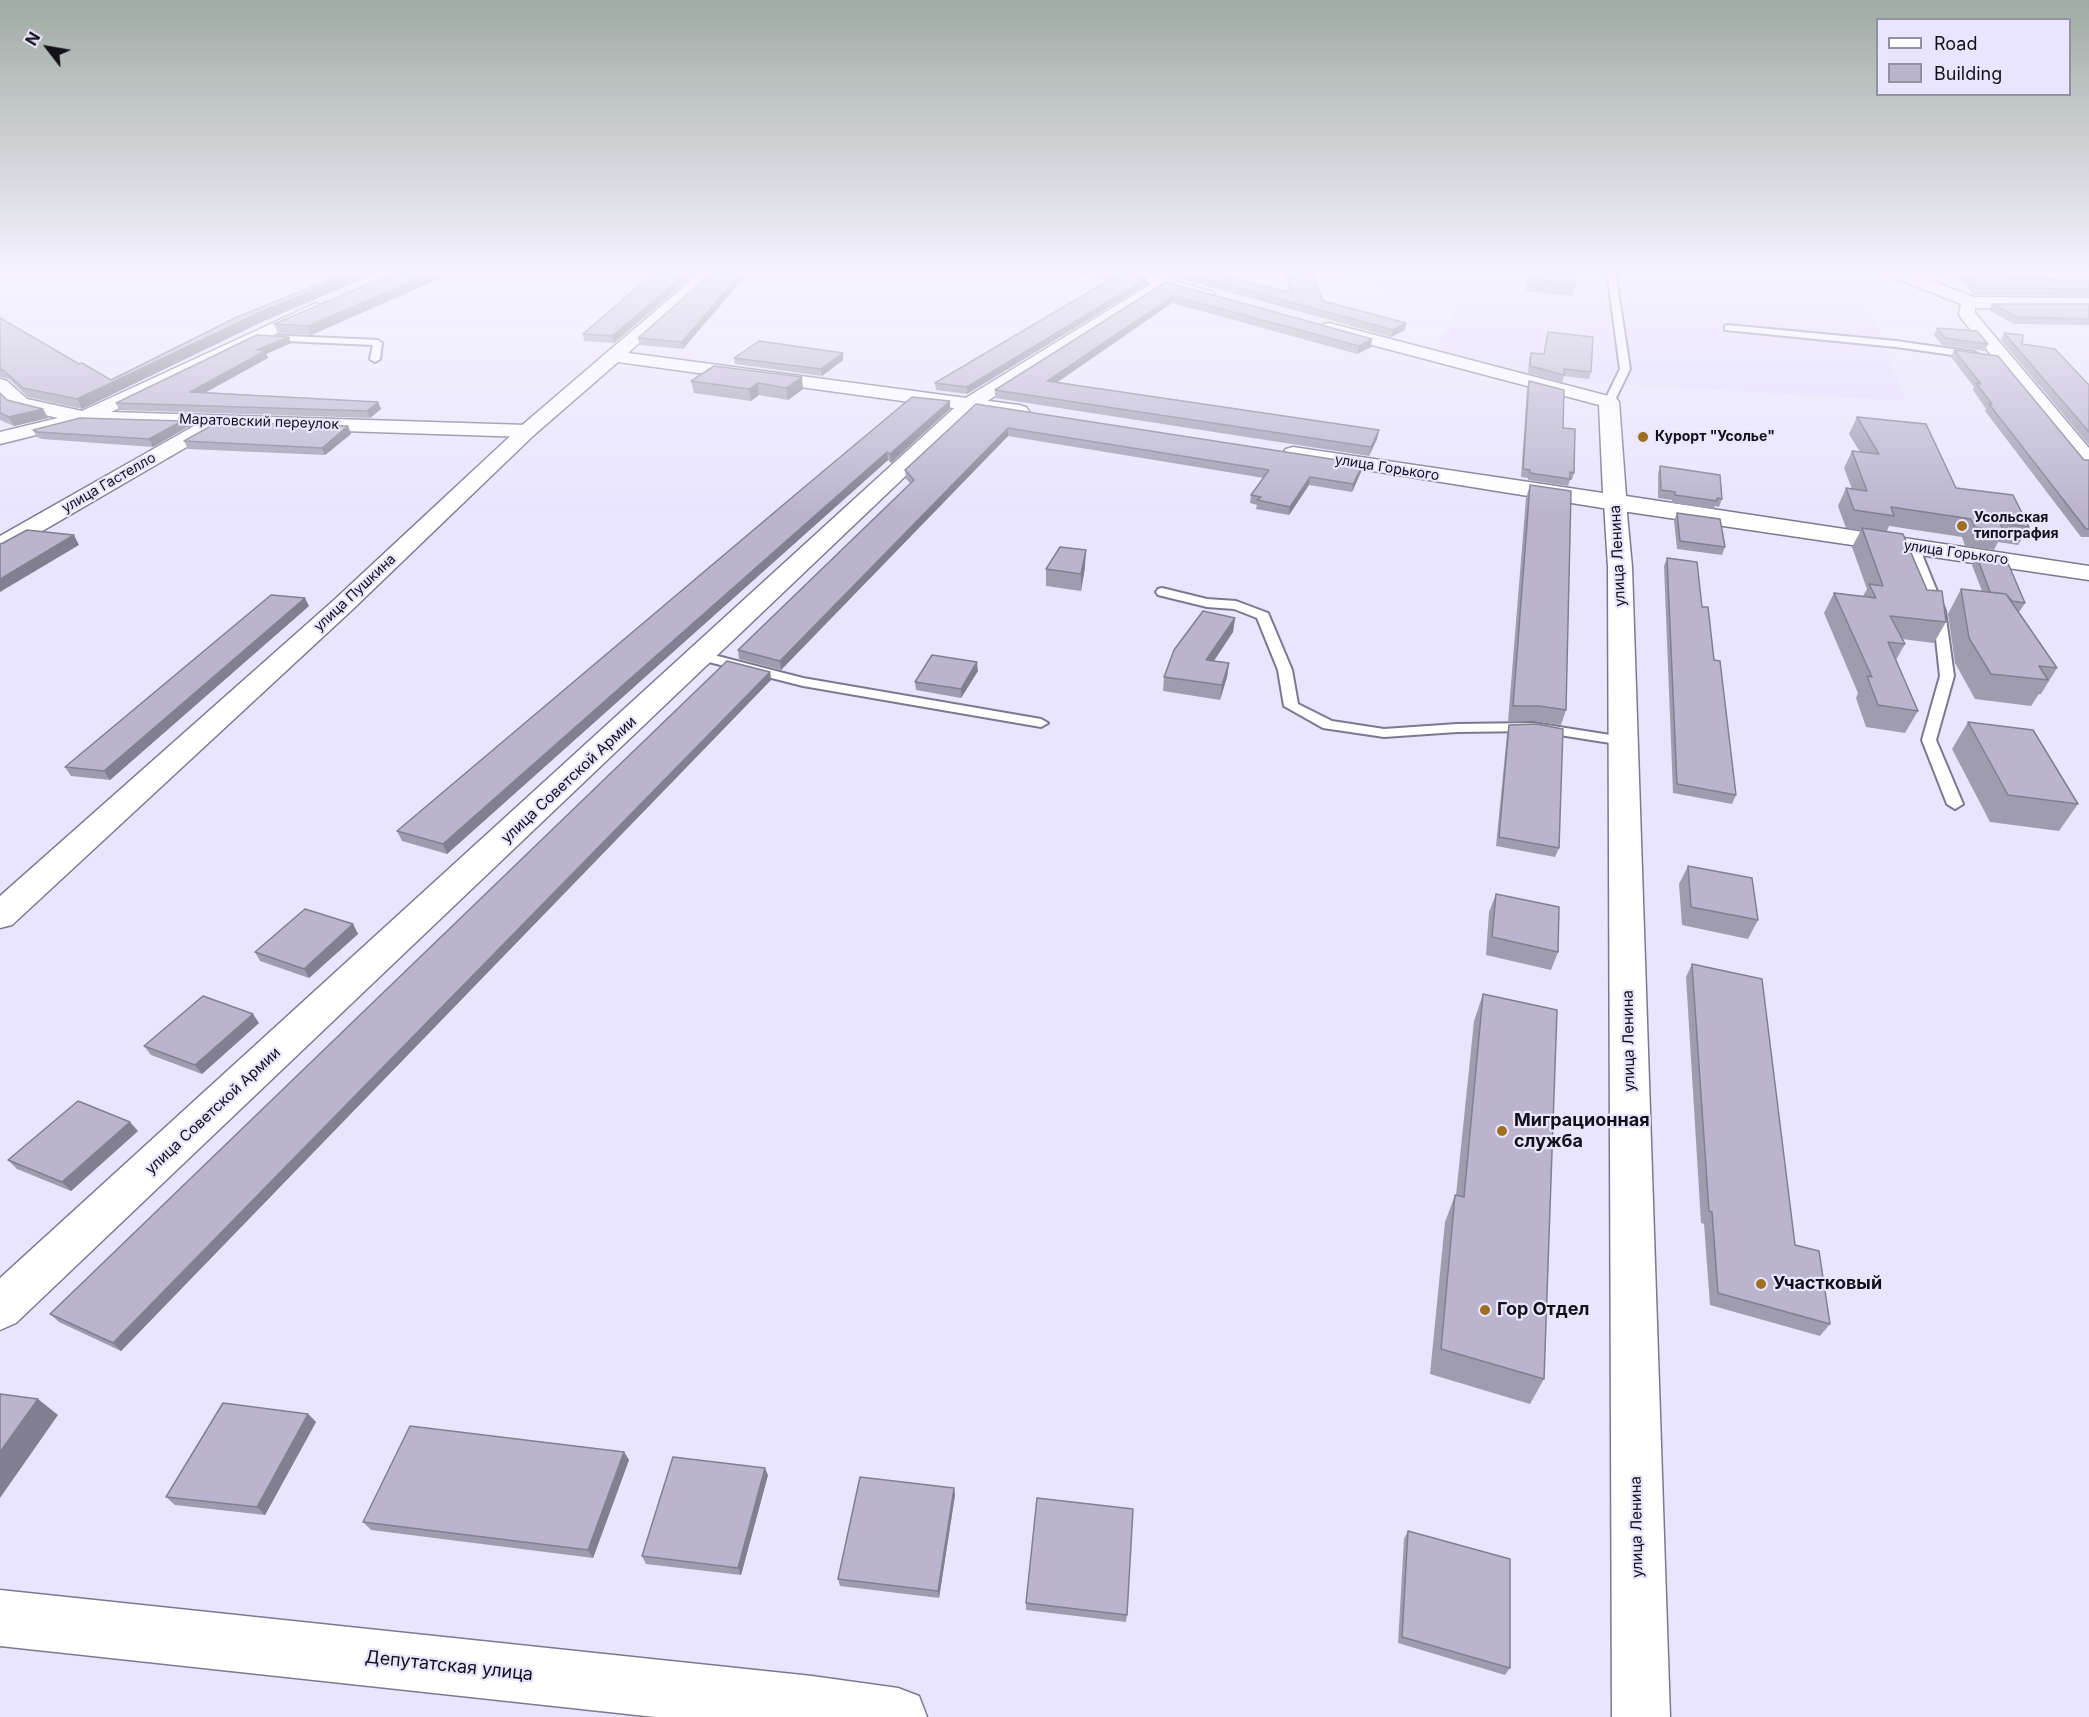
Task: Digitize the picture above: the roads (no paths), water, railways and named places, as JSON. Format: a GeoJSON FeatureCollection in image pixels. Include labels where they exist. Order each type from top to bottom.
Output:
{"type":"FeatureCollection","features":[{"type":"Feature","properties":{"kind":"street"},"geometry":{"type":"LineString","coordinates":[[0,438],[84,417],[222,351]]}},
{"type":"Feature","properties":{"kind":"street","name":"улица Пушкина"},"geometry":{"type":"LineString","coordinates":[[0,916],[334,613],[526,431],[619,351]]}},
{"type":"Feature","properties":{"kind":"street","name":"улица Советской Армии"},"geometry":{"type":"LineString","coordinates":[[0,1308],[971,404],[1054,351]]}},
{"type":"Feature","properties":{"kind":"street"},"geometry":{"type":"LineString","coordinates":[[1415,351],[1609,402]]}},
{"type":"Feature","properties":{"kind":"street"},"geometry":{"type":"LineString","coordinates":[[1994,351],[2089,461]]}},
{"type":"Feature","properties":{"kind":"street"},"geometry":{"type":"LineString","coordinates":[[613,356],[1041,414]]}},
{"type":"Feature","properties":{"kind":"street","name":"Маратовский переулок"},"geometry":{"type":"LineString","coordinates":[[0,385],[21,404],[84,417],[526,431]]}},
{"type":"Feature","properties":{"kind":"street","name":"улица Ленина"},"geometry":{"type":"LineString","coordinates":[[1609,402],[1620,567],[1641,1717]]}},
{"type":"Feature","properties":{"kind":"street","name":"улица Гастелло"},"geometry":{"type":"LineString","coordinates":[[0,546],[218,420]]}},
{"type":"Feature","properties":{"kind":"street","name":"улица Горького"},"geometry":{"type":"LineString","coordinates":[[1275,451],[2089,573]]}},
{"type":"Feature","properties":{"kind":"street","name":"Депутатская улица"},"geometry":{"type":"LineString","coordinates":[[0,1618],[812,1705],[898,1717]]}},
{"type":"Feature","properties":{"kind":"lane"},"geometry":{"type":"LineString","coordinates":[[375,359],[376,351]]}},
{"type":"Feature","properties":{"kind":"lane"},"geometry":{"type":"LineString","coordinates":[[1609,402],[1625,369],[1622,351]]}},
{"type":"Feature","properties":{"kind":"lane"},"geometry":{"type":"LineString","coordinates":[[1948,351],[1983,356]]}},
{"type":"Feature","properties":{"kind":"lane"},"geometry":{"type":"LineString","coordinates":[[1914,547],[1939,611],[1947,676],[1929,740],[1955,804]]}},
{"type":"Feature","properties":{"kind":"lane"},"geometry":{"type":"LineString","coordinates":[[1162,592],[1207,603],[1236,605],[1263,616],[1285,669],[1291,706],[1328,724],[1384,733],[1534,726],[1623,741]]}},
{"type":"Feature","properties":{"kind":"lane"},"geometry":{"type":"LineString","coordinates":[[702,656],[803,682],[1041,723]]}},
{"type":"Feature","properties":{"kind":"place","name":"Курорт \"Усолье\""},"geometry":{"type":"Point","coordinates":[1643,437]}},
{"type":"Feature","properties":{"kind":"place","name":"Усольская типография"},"geometry":{"type":"Point","coordinates":[1962,526]}},
{"type":"Feature","properties":{"kind":"place","name":"Миграционная служба"},"geometry":{"type":"Point","coordinates":[1502,1131]}},
{"type":"Feature","properties":{"kind":"place","name":"Участковый"},"geometry":{"type":"Point","coordinates":[1761,1284]}},
{"type":"Feature","properties":{"kind":"place","name":"Гор Отдел"},"geometry":{"type":"Point","coordinates":[1485,1310]}}]}
